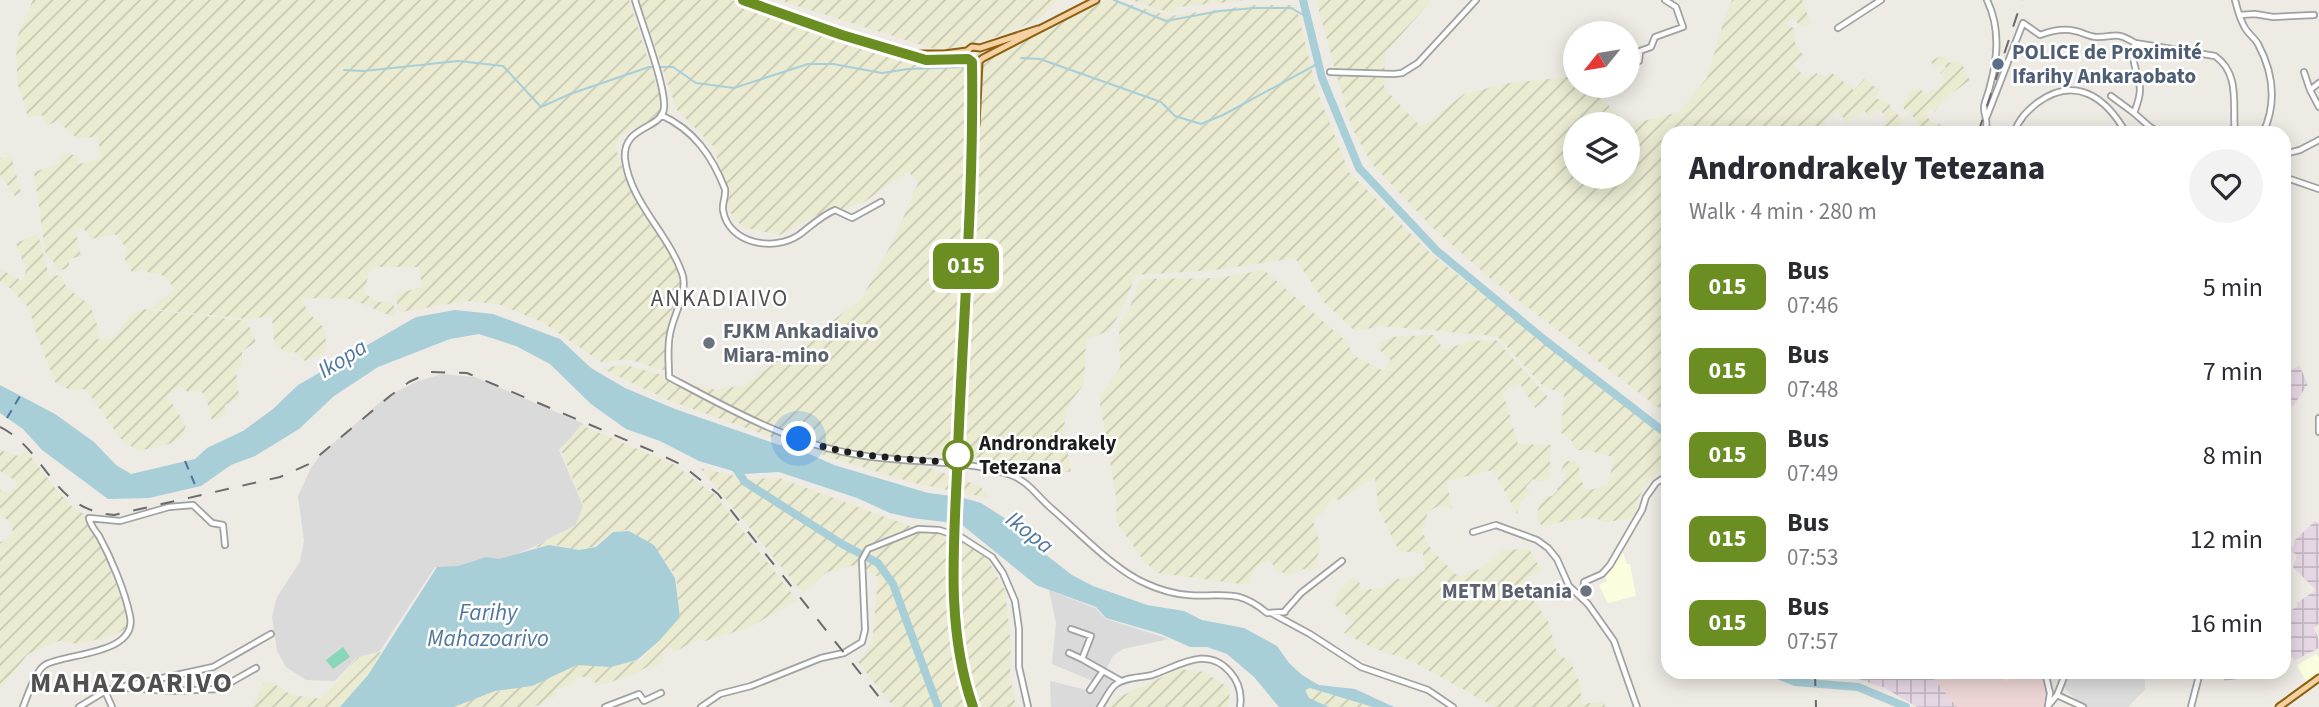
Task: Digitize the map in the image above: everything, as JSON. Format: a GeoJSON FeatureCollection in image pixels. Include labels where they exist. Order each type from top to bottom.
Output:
{"type":"FeatureCollection","features":[{"type":"Feature","properties":{"kind":"main road"},"geometry":{"type":"LineString","coordinates":[[742,0],[842,35],[926,60],[938,61],[981,60],[1096,0]]}},
{"type":"Feature","properties":{"kind":"main road"},"geometry":{"type":"LineString","coordinates":[[915,55],[968,51],[975,46],[980,48],[1038,29]]}},
{"type":"Feature","properties":{"kind":"main road"},"geometry":{"type":"LineString","coordinates":[[972,133],[976,125],[980,48]]}},
{"type":"Feature","properties":{"kind":"main road"},"geometry":{"type":"LineString","coordinates":[[968,51],[972,133],[957,463],[954,625],[963,674],[973,707]]}},
{"type":"Feature","properties":{"kind":"main road"},"geometry":{"type":"LineString","coordinates":[[2279,707],[2319,678]]}},
{"type":"Feature","properties":{"kind":"street"},"geometry":{"type":"LineString","coordinates":[[635,0],[662,87],[664,110],[658,119],[628,141],[625,157],[631,185],[663,235],[682,272],[684,284],[669,336],[669,377],[725,407],[825,449],[878,458],[957,463],[1014,476],[1034,490],[1118,566],[1147,585],[1186,595],[1229,594],[1255,603],[1267,613],[1285,611]]}},
{"type":"Feature","properties":{"kind":"street"},"geometry":{"type":"LineString","coordinates":[[1330,72],[1394,74],[1408,71],[1418,64],[1476,0]]}},
{"type":"Feature","properties":{"kind":"street"},"geometry":{"type":"LineString","coordinates":[[1640,51],[1651,47],[1655,37],[1683,27],[1676,7],[1665,0]]}},
{"type":"Feature","properties":{"kind":"street"},"geometry":{"type":"LineString","coordinates":[[1838,28],[1881,0]]}},
{"type":"Feature","properties":{"kind":"street"},"geometry":{"type":"LineString","coordinates":[[1987,0],[1996,27],[1997,45],[1994,72],[1984,105],[1987,116]]}},
{"type":"Feature","properties":{"kind":"street"},"geometry":{"type":"LineString","coordinates":[[2235,0],[2244,26],[2257,41],[2268,65],[2273,95],[2266,126]]}},
{"type":"Feature","properties":{"kind":"street"},"geometry":{"type":"LineString","coordinates":[[2241,15],[2255,14],[2273,18],[2314,15]]}},
{"type":"Feature","properties":{"kind":"street"},"geometry":{"type":"LineString","coordinates":[[1986,126],[1987,116],[2023,23],[2040,35],[2052,31],[2073,30],[2097,37],[2113,34],[2135,43],[2216,56],[2225,63],[2234,87],[2235,126]]}},
{"type":"Feature","properties":{"kind":"street"},"geometry":{"type":"LineString","coordinates":[[2134,113],[2140,87],[2133,65],[2132,51],[2135,43]]}},
{"type":"Feature","properties":{"kind":"street"},"geometry":{"type":"LineString","coordinates":[[2304,72],[2319,107]]}},
{"type":"Feature","properties":{"kind":"street"},"geometry":{"type":"LineString","coordinates":[[2310,90],[2319,83]]}},
{"type":"Feature","properties":{"kind":"street"},"geometry":{"type":"LineString","coordinates":[[2018,126],[2026,112],[2049,95],[2068,89],[2092,96],[2106,106],[2121,126]]}},
{"type":"Feature","properties":{"kind":"street"},"geometry":{"type":"LineString","coordinates":[[2111,96],[2149,126]]}},
{"type":"Feature","properties":{"kind":"street"},"geometry":{"type":"LineString","coordinates":[[661,115],[676,122],[699,141],[725,189],[722,208],[726,220],[738,235],[752,242],[770,243],[789,239],[798,236],[808,226],[835,210],[852,218],[881,202]]}},
{"type":"Feature","properties":{"kind":"street"},"geometry":{"type":"LineString","coordinates":[[2291,152],[2319,140]]}},
{"type":"Feature","properties":{"kind":"street"},"geometry":{"type":"LineString","coordinates":[[2291,179],[2319,189]]}},
{"type":"Feature","properties":{"kind":"street"},"geometry":{"type":"LineString","coordinates":[[2319,418],[2319,432]]}},
{"type":"Feature","properties":{"kind":"street"},"geometry":{"type":"LineString","coordinates":[[1579,594],[1583,591],[1584,582],[1602,574],[1610,565],[1642,510],[1646,497],[1661,480]]}},
{"type":"Feature","properties":{"kind":"street"},"geometry":{"type":"LineString","coordinates":[[23,707],[41,667],[99,651],[124,637],[129,627],[131,621],[124,595],[89,518],[120,521],[169,507],[193,505],[212,523],[223,525],[225,545]]}},
{"type":"Feature","properties":{"kind":"street"},"geometry":{"type":"LineString","coordinates":[[1473,532],[1496,526],[1537,540],[1557,559],[1569,586],[1579,594],[1614,641],[1637,707]]}},
{"type":"Feature","properties":{"kind":"street"},"geometry":{"type":"LineString","coordinates":[[701,707],[720,694],[751,686],[821,658],[844,653],[862,642],[865,616],[862,560],[864,552],[918,529],[955,532],[992,557],[1003,573],[1015,601],[1019,629],[1019,667],[1028,707]]}},
{"type":"Feature","properties":{"kind":"street"},"geometry":{"type":"LineString","coordinates":[[1342,561],[1301,593],[1285,611],[1273,614],[1361,667],[1428,690],[1453,707]]}},
{"type":"Feature","properties":{"kind":"street"},"geometry":{"type":"LineString","coordinates":[[1071,629],[1091,636],[1082,659]]}},
{"type":"Feature","properties":{"kind":"street"},"geometry":{"type":"LineString","coordinates":[[79,707],[105,691],[212,667],[271,634]]}},
{"type":"Feature","properties":{"kind":"street"},"geometry":{"type":"LineString","coordinates":[[1069,653],[1121,681]]}},
{"type":"Feature","properties":{"kind":"street"},"geometry":{"type":"LineString","coordinates":[[1100,707],[1113,686],[1121,681],[1147,676],[1204,657],[1217,661],[1236,679],[1241,692],[1240,707]]}},
{"type":"Feature","properties":{"kind":"street"},"geometry":{"type":"LineString","coordinates":[[119,687],[172,691],[219,690],[256,668]]}},
{"type":"Feature","properties":{"kind":"street"},"geometry":{"type":"LineString","coordinates":[[1090,690],[1102,671]]}},
{"type":"Feature","properties":{"kind":"street"},"geometry":{"type":"LineString","coordinates":[[2047,679],[2050,693],[2048,707]]}},
{"type":"Feature","properties":{"kind":"street"},"geometry":{"type":"LineString","coordinates":[[2048,707],[2057,695],[2063,679]]}},
{"type":"Feature","properties":{"kind":"street"},"geometry":{"type":"LineString","coordinates":[[2191,707],[2198,679]]}},
{"type":"Feature","properties":{"kind":"street"},"geometry":{"type":"LineString","coordinates":[[105,691],[112,707]]}},
{"type":"Feature","properties":{"kind":"street"},"geometry":{"type":"LineString","coordinates":[[605,707],[639,694],[644,701],[661,693]]}},
{"type":"Feature","properties":{"kind":"street"},"geometry":{"type":"LineString","coordinates":[[2057,695],[2083,707]]}},
{"type":"Feature","properties":{"kind":"shaded area"},"geometry":{"type":"Polygon","coordinates":[[[33,0],[629,0],[662,103],[657,117],[621,135],[616,143],[617,153],[634,199],[657,229],[682,277],[682,287],[672,311],[668,369],[662,370],[628,359],[601,362],[542,322],[498,304],[467,301],[400,312],[396,294],[422,287],[419,267],[374,267],[369,272],[364,293],[378,302],[392,301],[396,312],[393,317],[352,299],[302,298],[307,311],[323,327],[327,345],[323,353],[305,361],[295,352],[285,353],[274,340],[272,316],[248,319],[151,309],[175,289],[159,273],[151,274],[145,270],[132,272],[124,257],[128,250],[115,234],[91,239],[84,229],[75,228],[81,256],[69,259],[69,268],[57,271],[53,260],[46,257],[34,172],[59,164],[61,154],[76,155],[79,164],[101,158],[98,137],[77,138],[57,121],[48,125],[42,115],[28,117],[18,85],[16,58],[18,35],[33,0]]]}},
{"type":"Feature","properties":{"kind":"shaded area"},"geometry":{"type":"Polygon","coordinates":[[[639,0],[730,0],[939,66],[1008,45],[1108,0],[1170,16],[1254,5],[1296,5],[1316,88],[1349,172],[1432,255],[1661,433],[1661,468],[1646,484],[1637,501],[1636,518],[1606,522],[1591,517],[1555,523],[1548,526],[1547,530],[1537,521],[1538,509],[1545,497],[1552,496],[1558,490],[1558,485],[1561,486],[1567,473],[1561,471],[1565,461],[1575,461],[1579,466],[1580,479],[1587,491],[1608,485],[1614,457],[1577,450],[1571,440],[1561,433],[1564,394],[1543,386],[1497,336],[1381,326],[1355,331],[1325,303],[1295,258],[1215,270],[1136,275],[1122,309],[1109,331],[1086,339],[1084,384],[1069,404],[1065,417],[1064,431],[1071,472],[1036,469],[964,455],[888,455],[829,445],[872,460],[922,465],[980,486],[989,498],[914,483],[826,456],[786,438],[771,437],[668,400],[601,368],[626,365],[666,376],[723,402],[694,386],[718,390],[744,385],[861,300],[896,235],[918,183],[908,171],[863,203],[815,216],[780,235],[742,227],[728,209],[715,148],[677,110],[639,0]]]}},
{"type":"Feature","properties":{"kind":"shaded area"},"geometry":{"type":"Polygon","coordinates":[[[779,0],[1058,0],[1044,15],[1011,32],[944,52],[779,0]]]}},
{"type":"Feature","properties":{"kind":"shaded area"},"geometry":{"type":"Polygon","coordinates":[[[1131,0],[1246,0],[1179,7],[1171,13],[1131,0]]]}},
{"type":"Feature","properties":{"kind":"shaded area"},"geometry":{"type":"Polygon","coordinates":[[[1316,0],[1432,0],[1385,53],[1384,88],[1421,127],[1464,94],[1509,83],[1563,77],[1563,98],[1601,98],[1615,112],[1563,112],[1563,189],[1640,189],[1640,122],[1679,112],[1707,78],[1732,0],[1802,0],[1811,24],[1800,27],[1794,17],[1786,24],[1795,29],[1795,43],[1803,55],[1793,65],[1805,77],[1816,73],[1825,77],[1832,73],[1854,90],[1864,79],[1880,90],[1875,98],[1889,103],[1904,121],[1899,126],[1882,126],[1889,120],[1878,108],[1870,116],[1863,110],[1847,123],[1838,111],[1824,121],[1826,126],[1661,126],[1661,410],[1491,279],[1433,228],[1372,164],[1351,126],[1316,0]]]}},
{"type":"Feature","properties":{"kind":"shaded area"},"geometry":{"type":"Polygon","coordinates":[[[1942,56],[1950,63],[1956,61],[1962,64],[1970,80],[1944,99],[1935,112],[1930,107],[1926,114],[1930,121],[1940,126],[1918,126],[1909,111],[1904,110],[1903,100],[1910,98],[1906,93],[1919,88],[1926,95],[1933,89],[1936,91],[1945,81],[1940,73],[1946,68],[1944,64],[1935,67],[1930,61],[1942,56]]]}},
{"type":"Feature","properties":{"kind":"shaded area"},"geometry":{"type":"Polygon","coordinates":[[[11,156],[21,192],[15,196],[0,174],[0,158],[11,156]]]}},
{"type":"Feature","properties":{"kind":"shaded area"},"geometry":{"type":"Polygon","coordinates":[[[38,234],[49,276],[61,275],[67,288],[90,305],[98,327],[98,340],[113,339],[130,315],[143,309],[247,321],[256,342],[242,351],[242,366],[236,372],[239,398],[225,405],[227,414],[212,420],[205,394],[200,391],[188,392],[180,386],[167,396],[186,425],[183,435],[172,443],[138,451],[120,438],[86,389],[70,390],[55,382],[29,308],[10,288],[0,282],[0,269],[22,281],[26,271],[16,243],[38,234]]]}},
{"type":"Feature","properties":{"kind":"shaded area"},"geometry":{"type":"Polygon","coordinates":[[[1264,270],[1348,343],[1352,355],[1384,371],[1391,360],[1375,346],[1391,337],[1433,335],[1444,350],[1470,341],[1496,340],[1548,397],[1535,408],[1519,382],[1503,393],[1518,444],[1551,445],[1549,478],[1541,482],[1533,479],[1526,487],[1530,493],[1519,504],[1517,514],[1493,470],[1446,481],[1452,508],[1438,506],[1428,512],[1422,531],[1432,551],[1459,577],[1480,569],[1503,550],[1529,549],[1541,570],[1528,578],[1530,596],[1548,621],[1557,653],[1570,662],[1577,675],[1582,704],[1604,702],[1605,707],[1495,707],[1412,661],[1373,648],[1344,633],[1354,622],[1334,604],[1338,593],[1350,578],[1359,582],[1362,590],[1382,588],[1397,579],[1410,578],[1425,570],[1423,553],[1399,551],[1379,511],[1375,477],[1340,500],[1332,498],[1323,512],[1313,520],[1321,548],[1315,561],[1319,565],[1311,571],[1304,569],[1289,575],[1277,570],[1269,560],[1254,569],[1249,585],[1158,573],[1144,561],[1117,523],[1116,496],[1099,398],[1120,368],[1119,325],[1129,310],[1140,279],[1219,278],[1264,270]]]}},
{"type":"Feature","properties":{"kind":"shaded area"},"geometry":{"type":"Polygon","coordinates":[[[2299,365],[2308,384],[2291,408],[2291,370],[2299,365]]]}},
{"type":"Feature","properties":{"kind":"shaded area"},"geometry":{"type":"Polygon","coordinates":[[[442,374],[475,377],[584,424],[559,450],[583,506],[576,525],[499,561],[476,560],[459,567],[435,567],[379,652],[357,657],[335,681],[306,680],[286,667],[277,651],[272,617],[277,597],[300,562],[304,541],[298,496],[321,454],[386,397],[418,381],[442,374]]]}},
{"type":"Feature","properties":{"kind":"shaded area"},"geometry":{"type":"Polygon","coordinates":[[[581,425],[675,465],[715,495],[797,600],[750,627],[705,641],[701,638],[674,652],[670,647],[662,652],[664,659],[659,665],[632,675],[604,684],[593,682],[592,678],[576,676],[574,683],[556,690],[556,696],[543,701],[543,704],[532,707],[451,707],[491,693],[530,685],[577,665],[640,661],[680,616],[676,576],[652,544],[625,530],[614,533],[593,547],[577,550],[555,545],[532,548],[575,526],[584,506],[561,450],[581,425]]]}},
{"type":"Feature","properties":{"kind":"shaded area"},"geometry":{"type":"Polygon","coordinates":[[[25,449],[70,505],[85,515],[97,533],[128,617],[125,629],[114,635],[78,644],[59,641],[28,654],[0,689],[0,542],[13,532],[11,523],[0,514],[0,490],[11,494],[18,482],[0,471],[0,450],[21,457],[25,449]]]}},
{"type":"Feature","properties":{"kind":"shaded area"},"geometry":{"type":"Polygon","coordinates":[[[700,468],[748,479],[779,478],[918,529],[960,537],[987,559],[1005,590],[1011,645],[1010,676],[1016,707],[894,707],[858,662],[872,646],[878,577],[859,564],[827,572],[803,593],[700,468]]]}},
{"type":"Feature","properties":{"kind":"shaded area"},"geometry":{"type":"Polygon","coordinates":[[[2315,521],[2319,525],[2319,623],[2314,628],[2319,648],[2295,660],[2291,656],[2291,610],[2316,590],[2293,567],[2297,555],[2291,551],[2294,541],[2315,521]]]}},
{"type":"Feature","properties":{"kind":"shaded area"},"geometry":{"type":"Polygon","coordinates":[[[1621,546],[1627,564],[1630,564],[1636,596],[1608,603],[1599,585],[1607,581],[1604,575],[1621,546]]]}},
{"type":"Feature","properties":{"kind":"shaded area"},"geometry":{"type":"Polygon","coordinates":[[[1049,590],[1095,608],[1106,619],[1169,639],[1123,649],[1113,656],[1095,682],[1052,664],[1056,623],[1049,590]]]}},
{"type":"Feature","properties":{"kind":"shaded area"},"geometry":{"type":"Polygon","coordinates":[[[381,652],[368,677],[340,707],[253,707],[263,683],[271,682],[292,695],[322,699],[358,657],[381,652]]]}},
{"type":"Feature","properties":{"kind":"shaded area"},"geometry":{"type":"Polygon","coordinates":[[[2316,654],[2319,657],[2319,672],[2307,683],[2297,665],[2316,654]]]}},
{"type":"Feature","properties":{"kind":"shaded area"},"geometry":{"type":"Polygon","coordinates":[[[1179,669],[1203,672],[1230,688],[1228,707],[1109,707],[1117,698],[1179,669]]]}},
{"type":"Feature","properties":{"kind":"shaded area"},"geometry":{"type":"Polygon","coordinates":[[[1102,672],[1115,681],[1097,707],[1051,707],[1050,681],[1091,691],[1102,672]]]}},
{"type":"Feature","properties":{"kind":"shaded area"},"geometry":{"type":"Polygon","coordinates":[[[1859,679],[1934,679],[1957,707],[1917,707],[1885,688],[1859,679]]]}},
{"type":"Feature","properties":{"kind":"shaded area"},"geometry":{"type":"Polygon","coordinates":[[[1934,679],[2044,679],[2048,699],[2045,707],[1957,707],[1934,679]]]}},
{"type":"Feature","properties":{"kind":"shaded area"},"geometry":{"type":"Polygon","coordinates":[[[2065,679],[2145,679],[2145,689],[2128,707],[2083,707],[2061,684],[2065,679]]]}},
{"type":"Feature","properties":{"kind":"shaded area"},"geometry":{"type":"Polygon","coordinates":[[[1310,688],[1373,707],[1329,707],[1309,698],[1305,690],[1310,688]]]}},
{"type":"Feature","properties":{"kind":"green space"},"geometry":{"type":"Polygon","coordinates":[[[343,647],[350,657],[333,669],[326,660],[343,647]]]}},
{"type":"Feature","properties":{"kind":"water"},"geometry":{"type":"Polygon","coordinates":[[[455,310],[493,314],[560,339],[591,368],[625,388],[675,409],[779,445],[787,444],[834,465],[928,493],[981,503],[1017,526],[1041,551],[1072,575],[1093,586],[1147,605],[1184,611],[1202,620],[1244,628],[1277,646],[1289,663],[1319,685],[1355,689],[1394,707],[1373,707],[1310,688],[1305,690],[1309,698],[1329,707],[1279,707],[1254,677],[1227,654],[1207,647],[1190,647],[1161,634],[1106,618],[1096,607],[1036,585],[961,524],[890,513],[857,498],[779,472],[743,474],[699,461],[660,441],[626,429],[591,404],[550,364],[516,346],[479,334],[450,339],[378,367],[334,396],[299,429],[255,456],[231,465],[201,486],[149,498],[108,499],[42,450],[23,429],[0,413],[0,385],[55,414],[94,442],[116,465],[131,474],[195,459],[207,448],[243,431],[273,409],[298,385],[416,317],[455,310]]]}},
{"type":"Feature","properties":{"kind":"water","name":"Farihy Mahazoarivo"},"geometry":{"type":"Polygon","coordinates":[[[629,531],[654,545],[675,578],[680,617],[660,640],[637,660],[611,667],[577,665],[532,686],[495,691],[454,707],[340,707],[368,675],[437,567],[458,566],[486,557],[499,559],[549,545],[579,550],[596,547],[613,532],[629,531]]]}},
{"type":"Feature","properties":{"kind":"waterway"},"geometry":{"type":"LineString","coordinates":[[1114,0],[1166,21],[1255,8],[1291,8],[1307,17]]}},
{"type":"Feature","properties":{"kind":"waterway"},"geometry":{"type":"LineString","coordinates":[[1303,0],[1322,78],[1359,168],[1437,251],[1546,341],[1661,430]]}},
{"type":"Feature","properties":{"kind":"waterway","name":"Ikopa"},"geometry":{"type":"LineString","coordinates":[[1021,58],[1040,59],[1161,102],[1175,116],[1201,124],[1223,115],[1319,63]]}},
{"type":"Feature","properties":{"kind":"waterway","name":"Ikopa"},"geometry":{"type":"LineString","coordinates":[[344,70],[364,71],[458,61],[503,66],[541,107],[570,94],[649,67],[673,67],[696,83],[734,88],[808,64],[833,64],[882,73],[964,67]]}},
{"type":"Feature","properties":{"kind":"waterway","name":"Ikopa"},"geometry":{"type":"LineString","coordinates":[[732,463],[745,482],[842,544],[878,563],[893,584],[938,707]]}},
{"type":"Feature","properties":{"kind":"waterway"},"geometry":{"type":"LineString","coordinates":[[1788,679],[1795,682],[1858,687],[1906,707]]}},
{"type":"Feature","properties":{"kind":"ferry route"},"geometry":{"type":"LineString","coordinates":[[7,418],[20,396]]}},
{"type":"Feature","properties":{"kind":"ferry route"},"geometry":{"type":"LineString","coordinates":[[185,461],[196,487]]}},
{"type":"Feature","properties":{"kind":"railway"},"geometry":{"type":"LineString","coordinates":[[1980,126],[2022,0]]}},
{"type":"Feature","properties":{"kind":"railway"},"geometry":{"type":"LineString","coordinates":[[0,427],[16,437],[76,503],[93,511],[114,515],[280,477],[309,464],[409,382],[431,372],[467,373],[682,465],[718,494],[887,707]]}},
{"type":"Feature","properties":{"kind":"railway"},"geometry":{"type":"LineString","coordinates":[[1815,679],[1816,707]]}},
{"type":"Feature","properties":{"kind":"bus line","name":"015"},"geometry":{"type":"LineString","coordinates":[[743,0],[842,35],[926,60],[968,59],[972,62],[972,133],[954,534],[953,615],[963,674],[973,707]]}},
{"type":"Feature","properties":{"kind":"place","name":"POLICE de Proximité Ifarihy Ankaraobato"},"geometry":{"type":"Point","coordinates":[1998,64]}},
{"type":"Feature","properties":{"kind":"place","name":"FJKM Ankadiaivo Miara-mino"},"geometry":{"type":"Point","coordinates":[709,343]}},
{"type":"Feature","properties":{"kind":"place","name":"Androndrakely Tetezana"},"geometry":{"type":"Point","coordinates":[958,455]}},
{"type":"Feature","properties":{"kind":"place","name":"METM Betania"},"geometry":{"type":"Point","coordinates":[1586,591]}},
{"type":"Feature","properties":{"kind":"district","name":"ANKADIAIVO"},"geometry":{"type":"Point","coordinates":[720,298]}},
{"type":"Feature","properties":{"kind":"district","name":"MAHAZOARIVO"},"geometry":{"type":"Point","coordinates":[132,682]}},
{"type":"Feature","properties":{"kind":"route"},"geometry":{"type":"LineString","coordinates":[[799,439],[825,449],[878,458],[957,463],[958,450],[958,455]]}}]}
